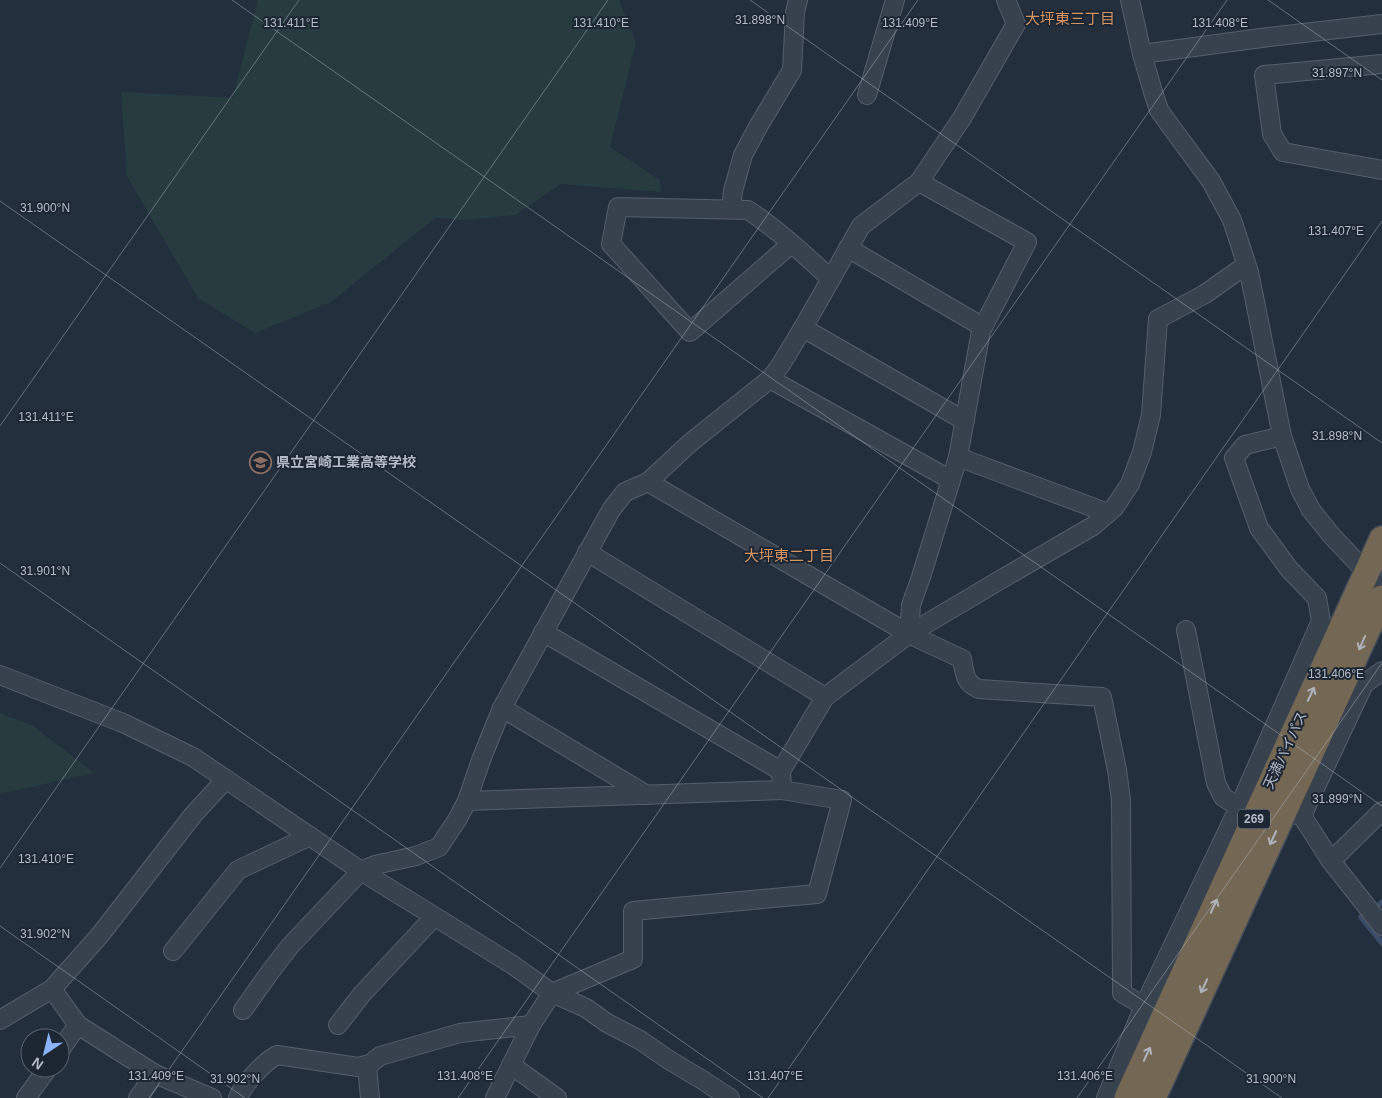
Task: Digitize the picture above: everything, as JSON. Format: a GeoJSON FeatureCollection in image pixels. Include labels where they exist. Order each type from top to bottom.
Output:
{"type":"FeatureCollection","features":[{"type":"Feature","properties":{"kind":"highway","name":"天満バイパス"},"geometry":{"type":"LineString","coordinates":[[1127,1098],[1374,581],[1382,539]]}},
{"type":"Feature","properties":{"kind":"highway","name":"天満バイパス"},"geometry":{"type":"LineString","coordinates":[[1153,1098],[1293,814],[1382,598]]}},
{"type":"Feature","properties":{"kind":"street"},"geometry":{"type":"LineString","coordinates":[[731,209],[733,191],[743,155],[792,70],[795,12],[798,0]]}},
{"type":"Feature","properties":{"kind":"street"},"geometry":{"type":"LineString","coordinates":[[868,96],[895,0]]}},
{"type":"Feature","properties":{"kind":"street"},"geometry":{"type":"LineString","coordinates":[[243,1010],[290,946],[361,871],[375,865],[416,856],[439,847],[467,801],[502,708],[610,510],[625,492],[648,482],[690,443],[770,379],[803,328],[860,226],[919,182],[962,118],[1016,24],[1006,0]]}},
{"type":"Feature","properties":{"kind":"street"},"geometry":{"type":"LineString","coordinates":[[1130,0],[1152,92],[1160,110],[1211,181],[1232,220],[1246,266],[1282,436],[1300,489],[1311,510],[1332,536],[1374,581]]}},
{"type":"Feature","properties":{"kind":"street"},"geometry":{"type":"LineString","coordinates":[[1142,54],[1382,24]]}},
{"type":"Feature","properties":{"kind":"street"},"geometry":{"type":"LineString","coordinates":[[1382,64],[1264,75],[1272,134],[1283,152],[1382,170]]}},
{"type":"Feature","properties":{"kind":"street"},"geometry":{"type":"LineString","coordinates":[[909,634],[911,605],[922,577],[958,457],[981,331],[1027,242],[919,182]]}},
{"type":"Feature","properties":{"kind":"street"},"geometry":{"type":"LineString","coordinates":[[791,244],[690,332],[611,244],[618,207],[748,210],[759,217],[791,244],[831,279]]}},
{"type":"Feature","properties":{"kind":"street"},"geometry":{"type":"LineString","coordinates":[[848,248],[983,327]]}},
{"type":"Feature","properties":{"kind":"street"},"geometry":{"type":"LineString","coordinates":[[782,790],[781,771],[826,697],[909,634],[1093,526],[1114,508],[1130,484],[1142,452],[1151,415],[1158,319],[1205,294],[1246,266]]}},
{"type":"Feature","properties":{"kind":"street"},"geometry":{"type":"LineString","coordinates":[[803,328],[964,421]]}},
{"type":"Feature","properties":{"kind":"street"},"geometry":{"type":"LineString","coordinates":[[770,379],[951,480]]}},
{"type":"Feature","properties":{"kind":"street"},"geometry":{"type":"LineString","coordinates":[[1106,1098],[1144,1006],[1239,808],[1321,621],[1317,598],[1289,569],[1259,528],[1234,458],[1245,445],[1282,436]]}},
{"type":"Feature","properties":{"kind":"street"},"geometry":{"type":"LineString","coordinates":[[958,457],[1108,513]]}},
{"type":"Feature","properties":{"kind":"street"},"geometry":{"type":"LineString","coordinates":[[648,482],[909,634],[962,659],[965,676],[970,684],[980,689],[1102,696],[1121,800],[1122,993],[1144,1006]]}},
{"type":"Feature","properties":{"kind":"street"},"geometry":{"type":"LineString","coordinates":[[587,552],[826,697]]}},
{"type":"Feature","properties":{"kind":"street"},"geometry":{"type":"LineString","coordinates":[[1186,630],[1216,783],[1223,797],[1239,808]]}},
{"type":"Feature","properties":{"kind":"street"},"geometry":{"type":"LineString","coordinates":[[543,632],[781,771]]}},
{"type":"Feature","properties":{"kind":"street"},"geometry":{"type":"LineString","coordinates":[[1382,671],[1364,684],[1293,814],[1382,926]]}},
{"type":"Feature","properties":{"kind":"street"},"geometry":{"type":"LineString","coordinates":[[0,675],[123,723],[159,739],[192,757],[361,871],[513,965],[552,993],[586,1008],[730,1098]]}},
{"type":"Feature","properties":{"kind":"street"},"geometry":{"type":"LineString","coordinates":[[502,708],[647,795]]}},
{"type":"Feature","properties":{"kind":"street"},"geometry":{"type":"LineString","coordinates":[[0,1020],[52,989],[100,935],[193,815],[226,779]]}},
{"type":"Feature","properties":{"kind":"street"},"geometry":{"type":"LineString","coordinates":[[467,801],[782,790],[842,800],[817,894],[633,911],[633,959],[552,993],[531,1026],[495,1098]]}},
{"type":"Feature","properties":{"kind":"street"},"geometry":{"type":"LineString","coordinates":[[1331,861],[1382,811]]}},
{"type":"Feature","properties":{"kind":"street"},"geometry":{"type":"LineString","coordinates":[[173,951],[238,870],[310,836]]}},
{"type":"Feature","properties":{"kind":"street"},"geometry":{"type":"LineString","coordinates":[[338,1025],[362,994],[434,917]]}},
{"type":"Feature","properties":{"kind":"street"},"geometry":{"type":"LineString","coordinates":[[52,989],[78,1025],[155,1074],[212,1098]]}},
{"type":"Feature","properties":{"kind":"street"},"geometry":{"type":"LineString","coordinates":[[70,1036],[78,1025]]}},
{"type":"Feature","properties":{"kind":"street"},"geometry":{"type":"LineString","coordinates":[[238,1098],[248,1082],[266,1061],[277,1055],[358,1067],[370,1064],[380,1056],[460,1033],[531,1026]]}},
{"type":"Feature","properties":{"kind":"street"},"geometry":{"type":"LineString","coordinates":[[367,1065],[370,1098]]}},
{"type":"Feature","properties":{"kind":"street"},"geometry":{"type":"LineString","coordinates":[[511,1065],[557,1098]]}},
{"type":"Feature","properties":{"kind":"street"},"geometry":{"type":"LineString","coordinates":[[138,1098],[155,1074]]}},
{"type":"Feature","properties":{"kind":"street"},"geometry":{"type":"LineString","coordinates":[[26,1098],[41,1078]]}},
{"type":"Feature","properties":{"kind":"green space"},"geometry":{"type":"Polygon","coordinates":[[[258,0],[619,0],[636,42],[610,147],[660,180],[661,192],[561,184],[515,215],[467,220],[435,218],[331,302],[255,333],[198,298],[127,176],[121,92],[233,98],[258,0]]]}},
{"type":"Feature","properties":{"kind":"green space"},"geometry":{"type":"Polygon","coordinates":[[[0,713],[33,726],[94,773],[0,794],[0,713]]]}},
{"type":"Feature","properties":{"kind":"waterway"},"geometry":{"type":"LineString","coordinates":[[1375,908],[1382,902]]}},
{"type":"Feature","properties":{"kind":"waterway"},"geometry":{"type":"LineString","coordinates":[[1361,917],[1382,943]]}},
{"type":"Feature","properties":{"kind":"place","name":"県立宮崎工業高等学校"},"geometry":{"type":"Point","coordinates":[260,462]}},
{"type":"Feature","properties":{"kind":"district","name":"大坪東三丁目"},"geometry":{"type":"Point","coordinates":[1070,19]}},
{"type":"Feature","properties":{"kind":"district","name":"大坪東二丁目"},"geometry":{"type":"Point","coordinates":[789,556]}}]}
